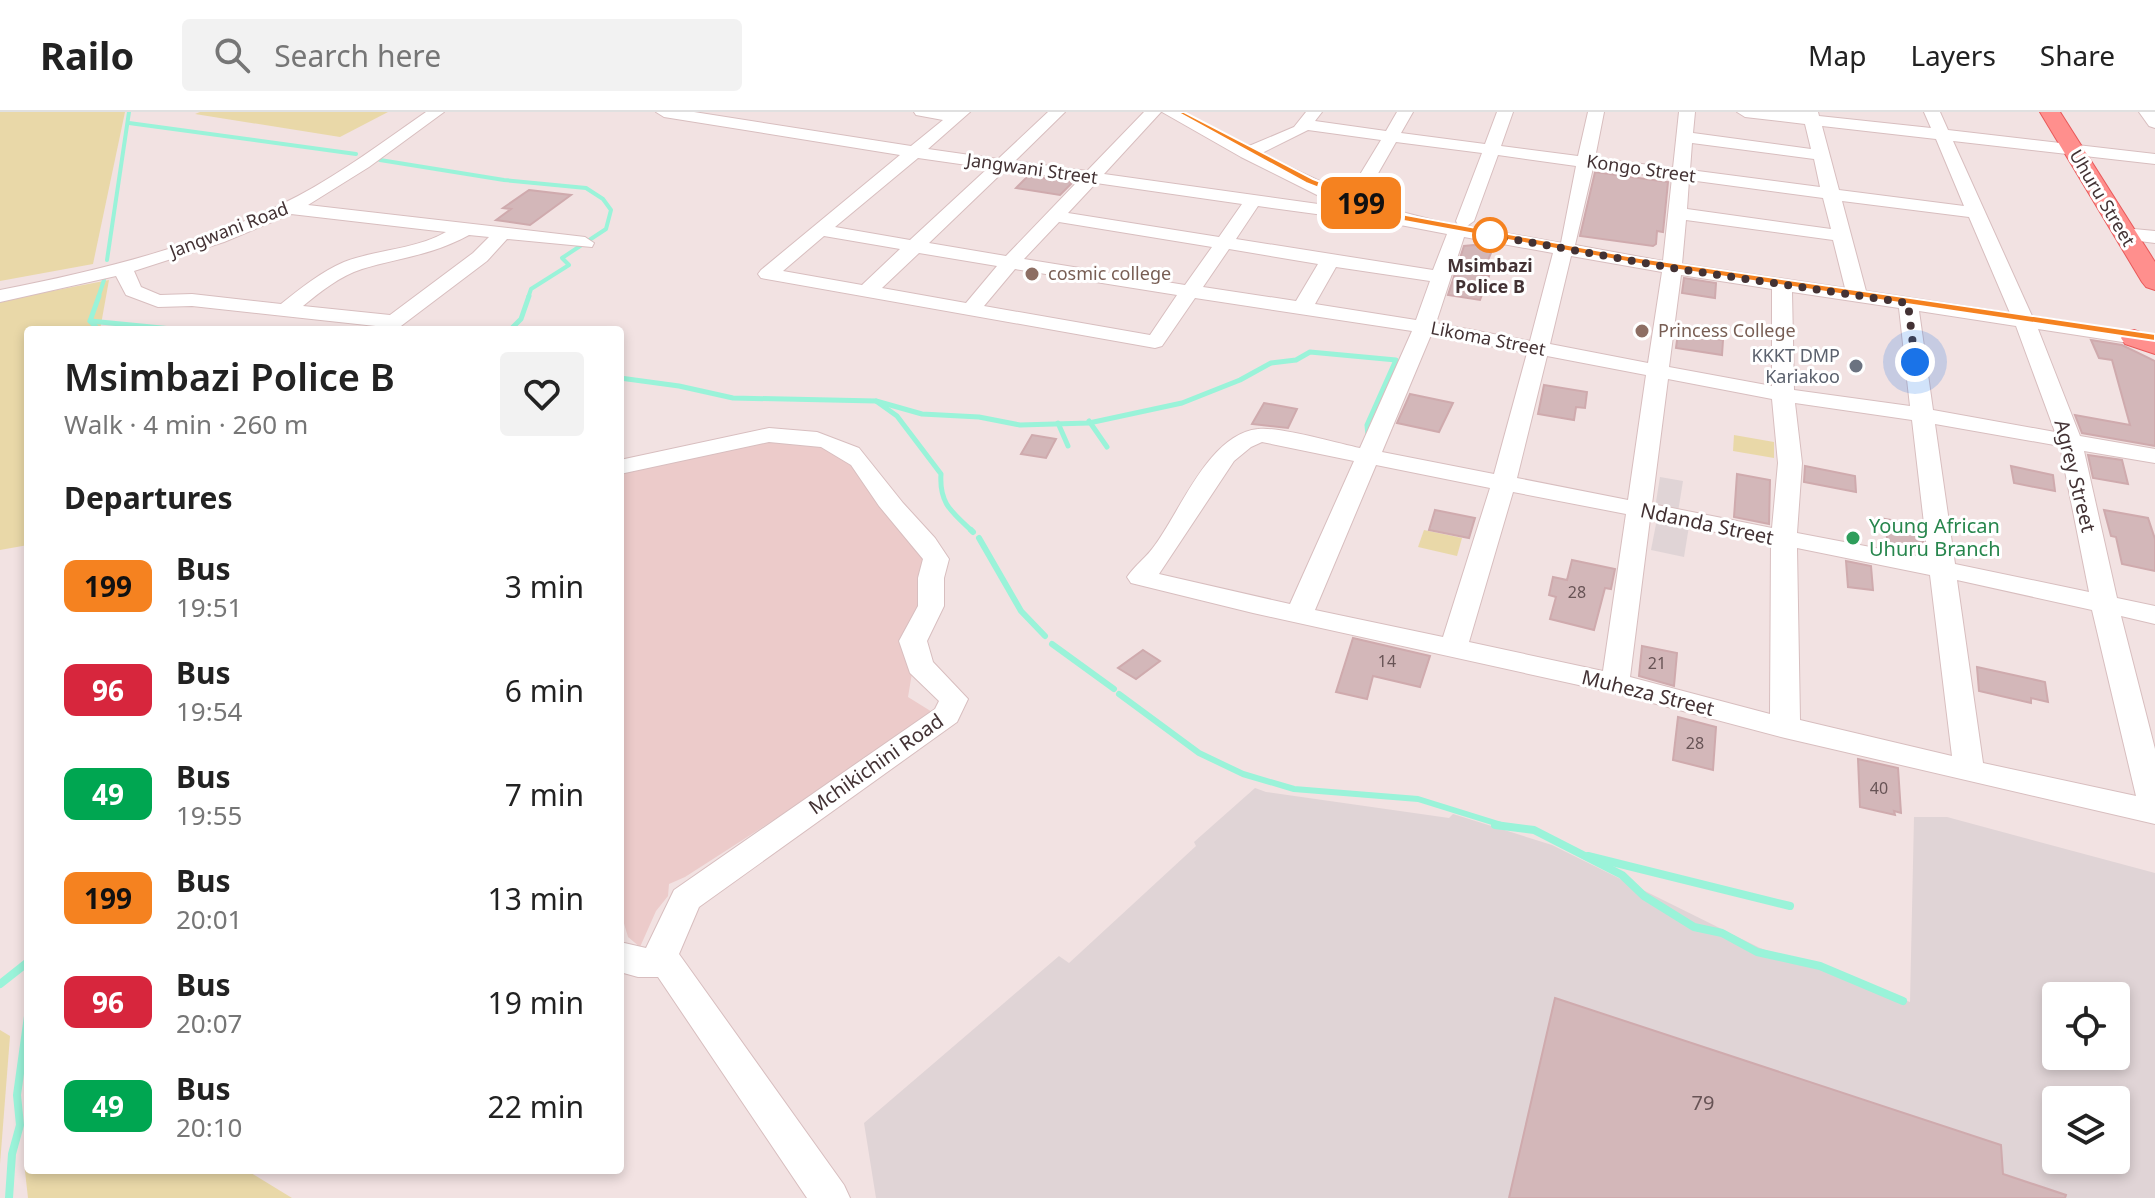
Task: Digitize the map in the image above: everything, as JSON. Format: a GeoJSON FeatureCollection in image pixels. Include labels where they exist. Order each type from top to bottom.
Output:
{"type":"FeatureCollection","features":[{"type":"Feature","properties":{"kind":"main road","name":"Uhuru Street"},"geometry":{"type":"LineString","coordinates":[[2050,112],[2155,282]]}},
{"type":"Feature","properties":{"kind":"street","name":"Jangwani Road"},"geometry":{"type":"LineString","coordinates":[[0,296],[123,269],[251,225],[289,208],[356,169],[436,112]]}},
{"type":"Feature","properties":{"kind":"street","name":"Jangwani Street"},"geometry":{"type":"LineString","coordinates":[[664,112],[711,115],[914,152],[1401,220]]}},
{"type":"Feature","properties":{"kind":"street"},"geometry":{"type":"LineString","coordinates":[[782,130],[806,112]]}},
{"type":"Feature","properties":{"kind":"street"},"geometry":{"type":"LineString","coordinates":[[922,112],[959,114]]}},
{"type":"Feature","properties":{"kind":"street"},"geometry":{"type":"LineString","coordinates":[[867,291],[1057,112]]}},
{"type":"Feature","properties":{"kind":"street"},"geometry":{"type":"LineString","coordinates":[[972,308],[1011,262],[1153,112]]}},
{"type":"Feature","properties":{"kind":"street"},"geometry":{"type":"LineString","coordinates":[[1170,112],[1325,192],[1401,220],[2148,335]]}},
{"type":"Feature","properties":{"kind":"street"},"geometry":{"type":"LineString","coordinates":[[1198,112],[1359,191],[1460,228],[1782,284],[1856,291],[1908,303],[2022,315]]}},
{"type":"Feature","properties":{"kind":"street"},"geometry":{"type":"LineString","coordinates":[[1359,191],[1405,112]]}},
{"type":"Feature","properties":{"kind":"street"},"geometry":{"type":"LineString","coordinates":[[1299,615],[1424,327],[1438,277],[1493,150],[1505,112]]}},
{"type":"Feature","properties":{"kind":"street"},"geometry":{"type":"LineString","coordinates":[[1453,648],[1504,483],[1566,246],[1596,112]]}},
{"type":"Feature","properties":{"kind":"street"},"geometry":{"type":"LineString","coordinates":[[1615,683],[1672,263],[1687,112]]}},
{"type":"Feature","properties":{"kind":"street"},"geometry":{"type":"LineString","coordinates":[[1745,112],[1811,116],[1942,136],[2155,159]]}},
{"type":"Feature","properties":{"kind":"street","name":"Agrey Street"},"geometry":{"type":"LineString","coordinates":[[1932,112],[2022,315],[2071,443],[2105,606],[2155,811]]}},
{"type":"Feature","properties":{"kind":"street"},"geometry":{"type":"LineString","coordinates":[[2147,112],[2155,123]]}},
{"type":"Feature","properties":{"kind":"street"},"geometry":{"type":"LineString","coordinates":[[959,114],[768,274],[1155,342],[1253,201]]}},
{"type":"Feature","properties":{"kind":"street"},"geometry":{"type":"LineString","coordinates":[[1811,116],[1856,291]]}},
{"type":"Feature","properties":{"kind":"street"},"geometry":{"type":"LineString","coordinates":[[1247,153],[1267,146],[1310,119]]}},
{"type":"Feature","properties":{"kind":"street","name":"Kongo Street"},"geometry":{"type":"LineString","coordinates":[[1310,119],[1392,136],[1977,213]]}},
{"type":"Feature","properties":{"kind":"street"},"geometry":{"type":"LineString","coordinates":[[1685,137],[1821,155]]}},
{"type":"Feature","properties":{"kind":"street"},"geometry":{"type":"LineString","coordinates":[[289,208],[585,243]]}},
{"type":"Feature","properties":{"kind":"street"},"geometry":{"type":"LineString","coordinates":[[1677,213],[1842,236]]}},
{"type":"Feature","properties":{"kind":"street"},"geometry":{"type":"LineString","coordinates":[[1054,216],[1438,277]]}},
{"type":"Feature","properties":{"kind":"street"},"geometry":{"type":"LineString","coordinates":[[286,310],[315,286],[352,266],[435,246],[464,230]]}},
{"type":"Feature","properties":{"kind":"street","name":"Likoma Street"},"geometry":{"type":"LineString","coordinates":[[820,230],[1424,327],[1783,394],[2155,456]]}},
{"type":"Feature","properties":{"kind":"street"},"geometry":{"type":"LineString","coordinates":[[123,269],[133,291],[151,299],[394,322],[462,271],[503,233]]}},
{"type":"Feature","properties":{"kind":"street"},"geometry":{"type":"LineString","coordinates":[[2123,234],[2155,237]]}},
{"type":"Feature","properties":{"kind":"street"},"geometry":{"type":"LineString","coordinates":[[1302,309],[1330,260]]}},
{"type":"Feature","properties":{"kind":"street"},"geometry":{"type":"LineString","coordinates":[[1782,284],[1783,394],[1790,463],[1784,540],[1785,728]]}},
{"type":"Feature","properties":{"kind":"street"},"geometry":{"type":"LineString","coordinates":[[1908,303],[1969,771]]}},
{"type":"Feature","properties":{"kind":"street","name":"Mchikichini Road"},"geometry":{"type":"LineString","coordinates":[[624,466],[769,435],[788,435],[830,444],[857,457],[887,500],[909,522],[936,559],[931,578],[931,606],[913,641],[920,666],[954,699],[947,715],[686,899],[658,961]]}},
{"type":"Feature","properties":{"kind":"street","name":"Ndanda Street"},"geometry":{"type":"LineString","coordinates":[[1140,577],[1153,569],[1194,499],[1220,465],[1244,440],[1260,435],[1942,569],[2155,615]]}},
{"type":"Feature","properties":{"kind":"street","name":"Muheza Street"},"geometry":{"type":"LineString","coordinates":[[1140,577],[1299,615],[1615,683],[1785,728],[2155,811]]}},
{"type":"Feature","properties":{"kind":"street"},"geometry":{"type":"LineString","coordinates":[[624,958],[637,963],[658,961],[669,965],[830,1198]]}},
{"type":"Feature","properties":{"kind":"shaded area"},"geometry":{"type":"Polygon","coordinates":[[[0,112],[125,112],[93,264],[0,281],[0,112]]]}},
{"type":"Feature","properties":{"kind":"shaded area"},"geometry":{"type":"Polygon","coordinates":[[[388,112],[340,137],[195,114],[388,112]]]}},
{"type":"Feature","properties":{"kind":"shaded area"},"geometry":{"type":"Polygon","coordinates":[[[109,280],[101,326],[24,326],[24,546],[0,550],[0,301],[109,280]]]}},
{"type":"Feature","properties":{"kind":"shaded area"},"geometry":{"type":"Polygon","coordinates":[[[774,435],[827,445],[849,459],[932,553],[908,697],[937,715],[685,877],[669,884],[668,896],[656,911],[640,947],[628,937],[624,924],[624,467],[774,435]]]}},
{"type":"Feature","properties":{"kind":"shaded area"},"geometry":{"type":"Polygon","coordinates":[[[1734,435],[1774,442],[1774,458],[1733,451],[1734,435]]]}},
{"type":"Feature","properties":{"kind":"shaded area"},"geometry":{"type":"Polygon","coordinates":[[[1660,477],[1683,481],[1678,512],[1655,508],[1660,477]]]}},
{"type":"Feature","properties":{"kind":"shaded area"},"geometry":{"type":"Polygon","coordinates":[[[1657,519],[1689,526],[1684,557],[1651,550],[1657,519]]]}},
{"type":"Feature","properties":{"kind":"shaded area"},"geometry":{"type":"Polygon","coordinates":[[[1424,530],[1462,538],[1457,556],[1418,547],[1424,530]]]}},
{"type":"Feature","properties":{"kind":"shaded area"},"geometry":{"type":"Polygon","coordinates":[[[1255,788],[1449,818],[1453,814],[1552,845],[1760,948],[1910,1002],[1914,817],[1947,817],[2155,873],[2155,1198],[876,1198],[864,1123],[1059,956],[1069,963],[1196,846],[1194,842],[1255,788]]]}},
{"type":"Feature","properties":{"kind":"shaded area"},"geometry":{"type":"Polygon","coordinates":[[[0,1030],[10,1036],[0,1164],[0,1030]]]}},
{"type":"Feature","properties":{"kind":"shaded area"},"geometry":{"type":"Polygon","coordinates":[[[25,1174],[253,1174],[292,1198],[28,1198],[25,1174]]]}},
{"type":"Feature","properties":{"kind":"building"},"geometry":{"type":"Polygon","coordinates":[[[1595,172],[1668,182],[1663,232],[1657,231],[1656,244],[1580,236],[1595,172]]]}},
{"type":"Feature","properties":{"kind":"building"},"geometry":{"type":"Polygon","coordinates":[[[1028,176],[1073,182],[1060,195],[1016,188],[1028,176]]]}},
{"type":"Feature","properties":{"kind":"building"},"geometry":{"type":"Polygon","coordinates":[[[529,190],[571,195],[530,225],[496,220],[511,209],[503,208],[529,190]]]}},
{"type":"Feature","properties":{"kind":"building"},"geometry":{"type":"Polygon","coordinates":[[[1464,246],[1493,248],[1482,275],[1489,276],[1480,300],[1448,295],[1464,246]]]}},
{"type":"Feature","properties":{"kind":"building"},"geometry":{"type":"Polygon","coordinates":[[[1684,278],[1716,283],[1715,298],[1682,293],[1684,278]]]}},
{"type":"Feature","properties":{"kind":"building"},"geometry":{"type":"Polygon","coordinates":[[[1678,333],[1723,340],[1722,355],[1676,348],[1678,333]]]}},
{"type":"Feature","properties":{"kind":"building"},"geometry":{"type":"Polygon","coordinates":[[[2091,340],[2122,345],[2155,361],[2155,446],[2082,433],[2075,415],[2130,425],[2112,360],[2099,358],[2091,340]]]}},
{"type":"Feature","properties":{"kind":"building"},"geometry":{"type":"Polygon","coordinates":[[[1544,385],[1587,392],[1585,408],[1576,407],[1574,420],[1538,414],[1544,385]]]}},
{"type":"Feature","properties":{"kind":"building"},"geometry":{"type":"Polygon","coordinates":[[[1410,394],[1453,403],[1439,432],[1397,423],[1410,394]]]}},
{"type":"Feature","properties":{"kind":"building"},"geometry":{"type":"Polygon","coordinates":[[[1264,403],[1297,409],[1288,428],[1252,424],[1264,403]]]}},
{"type":"Feature","properties":{"kind":"building"},"geometry":{"type":"Polygon","coordinates":[[[1032,435],[1056,439],[1046,458],[1021,454],[1032,435]]]}},
{"type":"Feature","properties":{"kind":"building"},"geometry":{"type":"Polygon","coordinates":[[[2088,455],[2122,460],[2128,484],[2093,478],[2088,455]]]}},
{"type":"Feature","properties":{"kind":"building"},"geometry":{"type":"Polygon","coordinates":[[[1805,466],[1855,476],[1856,492],[1804,482],[1805,466]]]}},
{"type":"Feature","properties":{"kind":"building"},"geometry":{"type":"Polygon","coordinates":[[[2011,466],[2053,475],[2055,491],[2014,483],[2011,466]]]}},
{"type":"Feature","properties":{"kind":"building"},"geometry":{"type":"Polygon","coordinates":[[[1737,474],[1770,480],[1769,524],[1734,517],[1737,474]]]}},
{"type":"Feature","properties":{"kind":"building"},"geometry":{"type":"Polygon","coordinates":[[[1435,510],[1475,518],[1469,538],[1429,530],[1435,510]]]}},
{"type":"Feature","properties":{"kind":"building"},"geometry":{"type":"Polygon","coordinates":[[[2104,510],[2148,518],[2155,539],[2155,571],[2122,564],[2116,537],[2111,536],[2104,510]]]}},
{"type":"Feature","properties":{"kind":"building"},"geometry":{"type":"Polygon","coordinates":[[[1885,519],[1921,525],[1925,554],[1888,547],[1885,519]]]}},
{"type":"Feature","properties":{"kind":"building"},"geometry":{"type":"Polygon","coordinates":[[[1572,560],[1615,569],[1611,589],[1605,588],[1594,630],[1550,619],[1556,597],[1549,595],[1553,577],[1567,580],[1572,560]]]}},
{"type":"Feature","properties":{"kind":"building"},"geometry":{"type":"Polygon","coordinates":[[[1846,561],[1871,566],[1873,590],[1848,587],[1846,561]]]}},
{"type":"Feature","properties":{"kind":"building"},"geometry":{"type":"Polygon","coordinates":[[[1353,638],[1430,656],[1420,687],[1373,676],[1367,699],[1336,692],[1353,638]]]}},
{"type":"Feature","properties":{"kind":"building"},"geometry":{"type":"Polygon","coordinates":[[[1642,646],[1677,653],[1674,686],[1639,676],[1642,646]]]}},
{"type":"Feature","properties":{"kind":"building"},"geometry":{"type":"Polygon","coordinates":[[[1143,650],[1160,661],[1136,679],[1118,668],[1143,650]]]}},
{"type":"Feature","properties":{"kind":"building"},"geometry":{"type":"Polygon","coordinates":[[[1977,667],[2045,682],[2048,702],[2031,698],[2031,703],[1979,691],[1977,667]]]}},
{"type":"Feature","properties":{"kind":"building"},"geometry":{"type":"Polygon","coordinates":[[[1678,717],[1716,727],[1713,770],[1673,760],[1678,717]]]}},
{"type":"Feature","properties":{"kind":"building"},"geometry":{"type":"Polygon","coordinates":[[[1858,759],[1898,768],[1901,813],[1894,811],[1895,815],[1860,807],[1858,759]]]}},
{"type":"Feature","properties":{"kind":"building"},"geometry":{"type":"Polygon","coordinates":[[[1555,998],[2001,1145],[2003,1174],[2066,1195],[2065,1198],[1509,1198],[1555,998]]]}},
{"type":"Feature","properties":{"kind":"waterway"},"geometry":{"type":"LineString","coordinates":[[107,260],[129,112]]}},
{"type":"Feature","properties":{"kind":"waterway"},"geometry":{"type":"LineString","coordinates":[[129,123],[356,154]]}},
{"type":"Feature","properties":{"kind":"waterway"},"geometry":{"type":"LineString","coordinates":[[380,160],[504,180],[586,188],[603,199],[611,210],[606,229],[562,258],[569,265],[531,289],[528,298]]}},
{"type":"Feature","properties":{"kind":"waterway"},"geometry":{"type":"LineString","coordinates":[[98,298],[104,280]]}},
{"type":"Feature","properties":{"kind":"waterway"},"geometry":{"type":"LineString","coordinates":[[90,321],[99,296]]}},
{"type":"Feature","properties":{"kind":"waterway"},"geometry":{"type":"LineString","coordinates":[[514,326],[521,319],[529,296]]}},
{"type":"Feature","properties":{"kind":"waterway"},"geometry":{"type":"LineString","coordinates":[[90,321],[141,326]]}},
{"type":"Feature","properties":{"kind":"waterway"},"geometry":{"type":"LineString","coordinates":[[90,321],[95,326]]}},
{"type":"Feature","properties":{"kind":"waterway"},"geometry":{"type":"LineString","coordinates":[[1090,423],[1182,403],[1240,380],[1271,363],[1296,360],[1310,352],[1396,360],[1367,425],[1368,436]]}},
{"type":"Feature","properties":{"kind":"waterway"},"geometry":{"type":"LineString","coordinates":[[624,379],[733,398],[876,401]]}},
{"type":"Feature","properties":{"kind":"waterway"},"geometry":{"type":"LineString","coordinates":[[876,401],[922,414],[979,417],[1020,425],[1058,424]]}},
{"type":"Feature","properties":{"kind":"waterway"},"geometry":{"type":"LineString","coordinates":[[876,401],[897,416],[941,474],[945,500],[953,513],[973,532],[971,530]]}},
{"type":"Feature","properties":{"kind":"waterway"},"geometry":{"type":"LineString","coordinates":[[1058,424],[1090,423]]}},
{"type":"Feature","properties":{"kind":"waterway"},"geometry":{"type":"LineString","coordinates":[[1090,423],[1107,447]]}},
{"type":"Feature","properties":{"kind":"waterway"},"geometry":{"type":"LineString","coordinates":[[1058,424],[1068,446]]}},
{"type":"Feature","properties":{"kind":"waterway"},"geometry":{"type":"LineString","coordinates":[[979,538],[1021,611],[1045,636]]}},
{"type":"Feature","properties":{"kind":"waterway"},"geometry":{"type":"LineString","coordinates":[[1052,644],[1114,689]]}},
{"type":"Feature","properties":{"kind":"waterway"},"geometry":{"type":"LineString","coordinates":[[1119,694],[1199,753],[1243,774],[1294,789],[1418,799],[1506,826]]}},
{"type":"Feature","properties":{"kind":"waterway"},"geometry":{"type":"LineString","coordinates":[[1495,825],[1506,826]]}},
{"type":"Feature","properties":{"kind":"waterway"},"geometry":{"type":"LineString","coordinates":[[1506,826],[1534,830],[1622,875],[1644,896],[1694,927],[1722,933],[1757,952],[1820,966],[1903,1001]]}},
{"type":"Feature","properties":{"kind":"waterway"},"geometry":{"type":"LineString","coordinates":[[1588,856],[1790,906]]}},
{"type":"Feature","properties":{"kind":"waterway"},"geometry":{"type":"LineString","coordinates":[[0,984],[24,965]]}},
{"type":"Feature","properties":{"kind":"waterway"},"geometry":{"type":"LineString","coordinates":[[9,1198],[12,1154],[20,1125],[17,1095],[24,1045]]}},
{"type":"Feature","properties":{"kind":"bus line","name":"199"},"geometry":{"type":"LineString","coordinates":[[1181,112],[1309,181],[1404,218],[1633,260],[2155,337]]}},
{"type":"Feature","properties":{"kind":"place","name":"Msimbazi Police B"},"geometry":{"type":"Point","coordinates":[1490,235]}},
{"type":"Feature","properties":{"kind":"place","name":"cosmic college"},"geometry":{"type":"Point","coordinates":[1032,274]}},
{"type":"Feature","properties":{"kind":"place","name":"Princess College"},"geometry":{"type":"Point","coordinates":[1642,331]}},
{"type":"Feature","properties":{"kind":"place","name":"KKKT DMP Kariakoo"},"geometry":{"type":"Point","coordinates":[1856,366]}},
{"type":"Feature","properties":{"kind":"place","name":"Young African Uhuru Branch"},"geometry":{"type":"Point","coordinates":[1853,538]}},
{"type":"Feature","properties":{"kind":"route"},"geometry":{"type":"LineString","coordinates":[[1490,235],[1672,268],[1908,303],[1915,362]]}}]}
